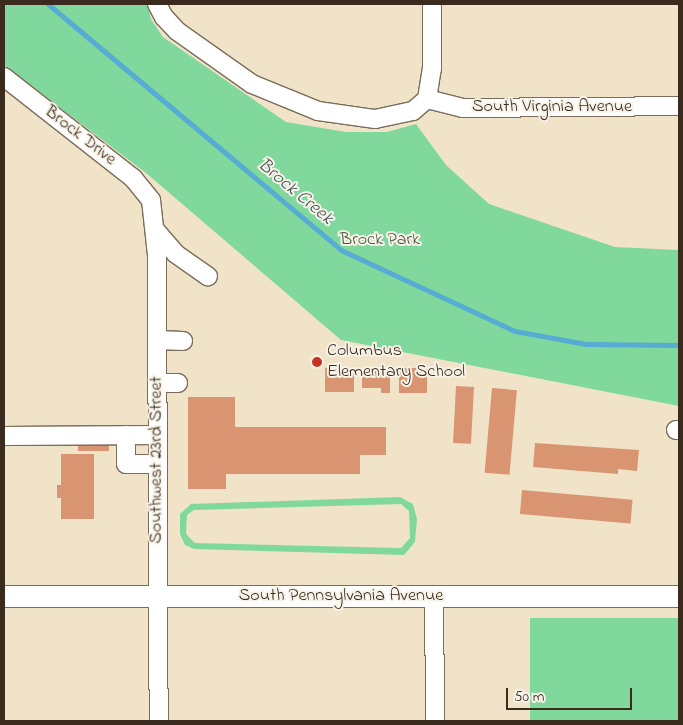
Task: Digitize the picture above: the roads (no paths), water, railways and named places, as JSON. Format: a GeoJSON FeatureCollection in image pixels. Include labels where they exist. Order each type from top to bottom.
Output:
{"type":"FeatureCollection","features":[{"type":"Feature","properties":{"kind":"main road","name":"South Pennsylvania Avenue"},"geometry":{"type":"LineString","coordinates":[[4,596],[679,596]]}},
{"type":"Feature","properties":{"kind":"street"},"geometry":{"type":"LineString","coordinates":[[159,8],[177,31],[232,71],[279,97],[318,111],[375,119],[412,111],[427,100],[432,69],[432,4]]}},
{"type":"Feature","properties":{"kind":"street","name":"Brock Drive"},"geometry":{"type":"LineString","coordinates":[[4,77],[133,178],[151,200]]}},
{"type":"Feature","properties":{"kind":"street","name":"South Virginia Avenue"},"geometry":{"type":"LineString","coordinates":[[427,100],[463,108],[679,106]]}},
{"type":"Feature","properties":{"kind":"street","name":"Southwest 23rd Street"},"geometry":{"type":"LineString","coordinates":[[151,200],[156,232],[159,721]]}},
{"type":"Feature","properties":{"kind":"street"},"geometry":{"type":"LineString","coordinates":[[156,232],[176,254],[208,276]]}},
{"type":"Feature","properties":{"kind":"street"},"geometry":{"type":"LineString","coordinates":[[157,340],[183,341]]}},
{"type":"Feature","properties":{"kind":"street"},"geometry":{"type":"LineString","coordinates":[[158,383],[178,383]]}},
{"type":"Feature","properties":{"kind":"street"},"geometry":{"type":"LineString","coordinates":[[126,435],[126,464],[157,464]]}},
{"type":"Feature","properties":{"kind":"street"},"geometry":{"type":"LineString","coordinates":[[4,436],[158,435]]}},
{"type":"Feature","properties":{"kind":"street"},"geometry":{"type":"LineString","coordinates":[[434,596],[435,721]]}},
{"type":"Feature","properties":{"kind":"waterway","name":"Brock Creek"},"geometry":{"type":"LineString","coordinates":[[48,4],[341,250],[515,331],[586,344],[679,345]]}},
{"type":"Feature","properties":{"kind":"place","name":"Columbus Elementary School"},"geometry":{"type":"Point","coordinates":[317,362]}},
{"type":"Feature","properties":{"kind":"park label","name":"Brock Park"},"geometry":{"type":"Point","coordinates":[380,240]}}]}
